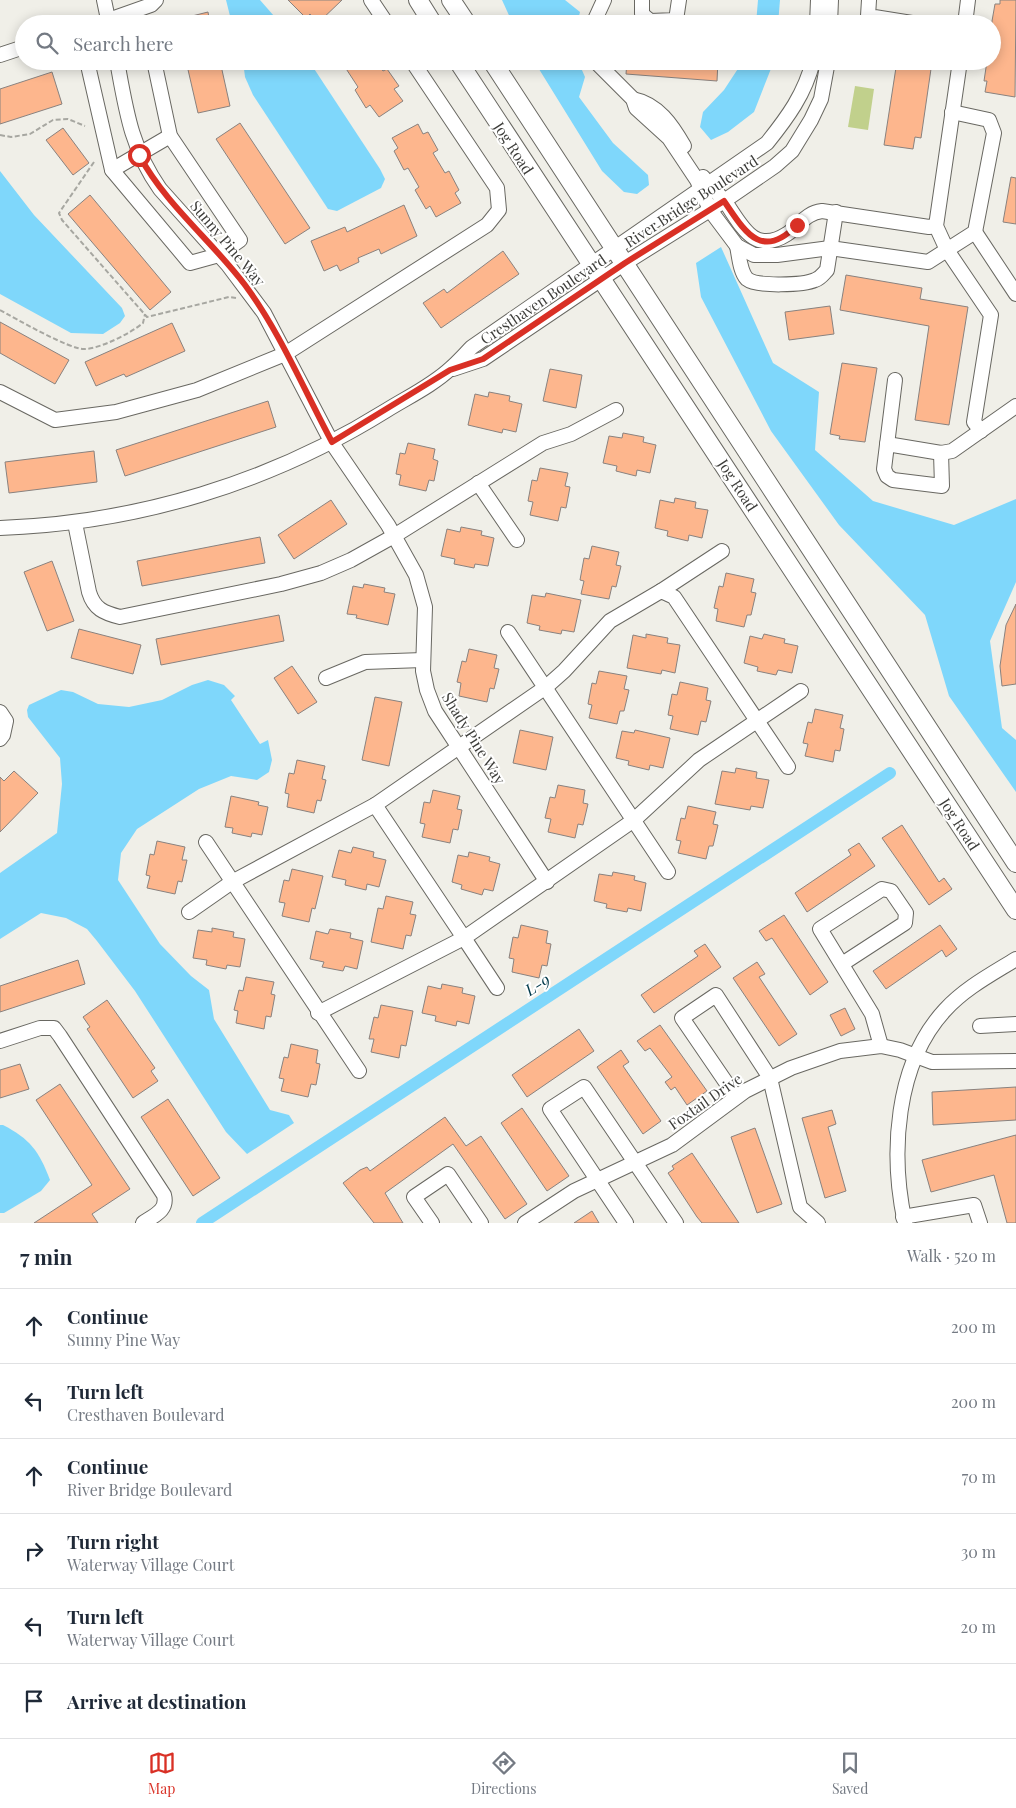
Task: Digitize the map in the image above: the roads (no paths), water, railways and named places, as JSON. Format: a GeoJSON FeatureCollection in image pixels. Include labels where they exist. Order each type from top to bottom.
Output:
{"type":"FeatureCollection","features":[{"type":"Feature","properties":{"kind":"main road"},"geometry":{"type":"LineString","coordinates":[[418,0],[428,15]]}},
{"type":"Feature","properties":{"kind":"main road"},"geometry":{"type":"LineString","coordinates":[[451,0],[461,15]]}},
{"type":"Feature","properties":{"kind":"main road","name":"Jog Road"},"geometry":{"type":"LineString","coordinates":[[464,70],[818,606],[1016,910]]}},
{"type":"Feature","properties":{"kind":"main road","name":"Jog Road"},"geometry":{"type":"LineString","coordinates":[[498,70],[1016,863]]}},
{"type":"Feature","properties":{"kind":"main road"},"geometry":{"type":"LineString","coordinates":[[818,606],[839,592]]}},
{"type":"Feature","properties":{"kind":"street"},"geometry":{"type":"LineString","coordinates":[[104,0],[105,15]]}},
{"type":"Feature","properties":{"kind":"street"},"geometry":{"type":"LineString","coordinates":[[125,15],[151,5],[156,0]]}},
{"type":"Feature","properties":{"kind":"street"},"geometry":{"type":"LineString","coordinates":[[371,0],[381,15]]}},
{"type":"Feature","properties":{"kind":"street"},"geometry":{"type":"LineString","coordinates":[[597,15],[604,0]]}},
{"type":"Feature","properties":{"kind":"street"},"geometry":{"type":"LineString","coordinates":[[642,0],[643,15]]}},
{"type":"Feature","properties":{"kind":"street"},"geometry":{"type":"LineString","coordinates":[[677,15],[679,0]]}},
{"type":"Feature","properties":{"kind":"street"},"geometry":{"type":"LineString","coordinates":[[817,15],[818,0]]}},
{"type":"Feature","properties":{"kind":"street"},"geometry":{"type":"LineString","coordinates":[[830,15],[831,0]]}},
{"type":"Feature","properties":{"kind":"street"},"geometry":{"type":"LineString","coordinates":[[868,15],[869,0]]}},
{"type":"Feature","properties":{"kind":"street"},"geometry":{"type":"LineString","coordinates":[[966,15],[968,0]]}},
{"type":"Feature","properties":{"kind":"street"},"geometry":{"type":"LineString","coordinates":[[0,55],[15,50]]}},
{"type":"Feature","properties":{"kind":"street"},"geometry":{"type":"LineString","coordinates":[[89,70],[112,170],[190,263],[219,255],[240,240],[170,136],[156,70]]}},
{"type":"Feature","properties":{"kind":"street","name":"Sunny Pine Way"},"geometry":{"type":"LineString","coordinates":[[119,70],[132,135],[139,155],[160,189],[219,255],[264,313],[332,442]]}},
{"type":"Feature","properties":{"kind":"street"},"geometry":{"type":"LineString","coordinates":[[0,392],[55,420],[116,412],[197,390],[285,354],[488,225],[499,210],[497,188],[418,70]]}},
{"type":"Feature","properties":{"kind":"street"},"geometry":{"type":"LineString","coordinates":[[604,70],[633,100],[636,108],[668,138],[702,184],[724,201],[744,232],[751,238],[759,240],[781,238],[815,212],[836,212],[929,227],[936,226]]}},
{"type":"Feature","properties":{"kind":"street","name":"River Bridge Boulevard"},"geometry":{"type":"LineString","coordinates":[[615,247],[702,184],[767,143],[790,114],[804,90],[810,70]]}},
{"type":"Feature","properties":{"kind":"street","name":"River Bridge Boulevard"},"geometry":{"type":"LineString","coordinates":[[625,263],[724,201],[792,151],[821,99],[826,70]]}},
{"type":"Feature","properties":{"kind":"street"},"geometry":{"type":"LineString","coordinates":[[959,70],[936,226],[948,250],[991,315],[974,422],[981,431]]}},
{"type":"Feature","properties":{"kind":"street"},"geometry":{"type":"LineString","coordinates":[[952,112],[989,120],[994,133],[975,232],[1016,294]]}},
{"type":"Feature","properties":{"kind":"street"},"geometry":{"type":"LineString","coordinates":[[790,114],[808,125]]}},
{"type":"Feature","properties":{"kind":"street"},"geometry":{"type":"LineString","coordinates":[[112,170],[170,136]]}},
{"type":"Feature","properties":{"kind":"street","name":"River Bridge Boulevard"},"geometry":{"type":"LineString","coordinates":[[759,149],[774,166]]}},
{"type":"Feature","properties":{"kind":"street"},"geometry":{"type":"LineString","coordinates":[[702,184],[710,210],[737,246],[743,272],[747,278],[755,283],[798,283],[821,278],[827,270],[836,212]]}},
{"type":"Feature","properties":{"kind":"street"},"geometry":{"type":"LineString","coordinates":[[737,246],[754,255],[777,255],[830,248],[928,262],[975,232]]}},
{"type":"Feature","properties":{"kind":"street","name":"Cresthaven Boulevard"},"geometry":{"type":"LineString","coordinates":[[450,370],[472,347],[615,247]]}},
{"type":"Feature","properties":{"kind":"street","name":"Cresthaven Boulevard"},"geometry":{"type":"LineString","coordinates":[[0,528],[75,523],[149,510],[202,496],[285,464],[332,442],[450,370],[483,359],[625,263]]}},
{"type":"Feature","properties":{"kind":"street"},"geometry":{"type":"LineString","coordinates":[[895,380],[886,444],[884,469],[886,476],[893,480],[942,486],[942,452]]}},
{"type":"Feature","properties":{"kind":"street"},"geometry":{"type":"LineString","coordinates":[[886,444],[942,452],[952,451],[1016,406]]}},
{"type":"Feature","properties":{"kind":"street"},"geometry":{"type":"LineString","coordinates":[[75,523],[92,603],[104,612],[120,616],[281,584],[321,572],[351,560],[394,536],[543,443],[571,434],[616,410]]}},
{"type":"Feature","properties":{"kind":"street","name":"Shady Pine Way"},"geometry":{"type":"LineString","coordinates":[[332,442],[394,536],[416,575],[422,591],[425,624],[423,660],[430,699],[547,882]]}},
{"type":"Feature","properties":{"kind":"street"},"geometry":{"type":"LineString","coordinates":[[478,483],[517,540]]}},
{"type":"Feature","properties":{"kind":"street"},"geometry":{"type":"LineString","coordinates":[[189,912],[232,882],[375,804],[546,687],[564,671],[610,621],[661,591],[722,550]]}},
{"type":"Feature","properties":{"kind":"street"},"geometry":{"type":"LineString","coordinates":[[661,591],[674,596],[788,767]]}},
{"type":"Feature","properties":{"kind":"street"},"geometry":{"type":"LineString","coordinates":[[508,632],[668,872]]}},
{"type":"Feature","properties":{"kind":"street"},"geometry":{"type":"LineString","coordinates":[[326,678],[365,662],[423,660]]}},
{"type":"Feature","properties":{"kind":"street"},"geometry":{"type":"LineString","coordinates":[[318,1013],[464,938],[634,820],[699,760],[801,691]]}},
{"type":"Feature","properties":{"kind":"street"},"geometry":{"type":"LineString","coordinates":[[0,712],[6,721],[3,735],[0,739]]}},
{"type":"Feature","properties":{"kind":"street"},"geometry":{"type":"LineString","coordinates":[[375,804],[497,988]]}},
{"type":"Feature","properties":{"kind":"street"},"geometry":{"type":"LineString","coordinates":[[206,842],[318,1013],[359,1071]]}},
{"type":"Feature","properties":{"kind":"street"},"geometry":{"type":"LineString","coordinates":[[842,964],[905,923],[906,913],[891,891],[882,889],[820,929],[872,1014],[881,1046]]}},
{"type":"Feature","properties":{"kind":"street"},"geometry":{"type":"LineString","coordinates":[[980,1223],[974,1205],[943,1217],[904,1220],[898,1175],[899,1127],[904,1094],[916,1055],[931,1028],[951,1004],[967,990],[1016,958]]}},
{"type":"Feature","properties":{"kind":"street"},"geometry":{"type":"LineString","coordinates":[[736,1097],[682,1018],[716,996],[770,1078],[800,1207],[818,1223]]}},
{"type":"Feature","properties":{"kind":"street"},"geometry":{"type":"LineString","coordinates":[[980,1026],[1016,1024]]}},
{"type":"Feature","properties":{"kind":"street"},"geometry":{"type":"LineString","coordinates":[[0,1040],[40,1028],[54,1028],[164,1195],[166,1202],[162,1211],[143,1223]]}},
{"type":"Feature","properties":{"kind":"street","name":"Foxtail Drive"},"geometry":{"type":"LineString","coordinates":[[525,1223],[574,1191],[635,1164],[683,1137],[736,1097],[770,1078],[840,1052],[881,1046],[916,1055],[932,1062],[1016,1061]]}},
{"type":"Feature","properties":{"kind":"street"},"geometry":{"type":"LineString","coordinates":[[626,1223],[550,1109],[584,1087],[676,1223]]}},
{"type":"Feature","properties":{"kind":"street"},"geometry":{"type":"LineString","coordinates":[[432,1223],[414,1197],[448,1174],[481,1223]]}},
{"type":"Feature","properties":{"kind":"water"},"geometry":{"type":"Polygon","coordinates":[[[226,0],[260,0],[273,15],[230,15],[226,0]]]}},
{"type":"Feature","properties":{"kind":"water"},"geometry":{"type":"Polygon","coordinates":[[[502,0],[565,0],[580,12],[579,15],[509,15],[502,0]]]}},
{"type":"Feature","properties":{"kind":"water"},"geometry":{"type":"Polygon","coordinates":[[[758,0],[780,0],[779,15],[757,15],[758,0]]]}},
{"type":"Feature","properties":{"kind":"water"},"geometry":{"type":"Polygon","coordinates":[[[244,70],[315,70],[380,169],[385,179],[381,188],[337,211],[328,209],[253,95],[245,77],[244,70]]]}},
{"type":"Feature","properties":{"kind":"water"},"geometry":{"type":"Polygon","coordinates":[[[540,70],[582,70],[585,77],[579,97],[613,143],[648,175],[649,185],[637,194],[624,192],[602,171],[540,70]]]}},
{"type":"Feature","properties":{"kind":"water"},"geometry":{"type":"Polygon","coordinates":[[[737,70],[770,70],[754,112],[728,132],[711,140],[700,127],[703,112],[724,90],[737,70]]]}},
{"type":"Feature","properties":{"kind":"water"},"geometry":{"type":"Polygon","coordinates":[[[0,171],[34,215],[122,308],[125,316],[120,323],[103,334],[71,333],[0,294],[0,171]]]}},
{"type":"Feature","properties":{"kind":"water"},"geometry":{"type":"Polygon","coordinates":[[[721,247],[773,363],[819,392],[815,450],[873,501],[954,525],[1016,499],[1016,582],[990,641],[1002,728],[1016,740],[1016,792],[949,696],[925,615],[839,525],[771,431],[701,297],[696,263],[721,247]]]}},
{"type":"Feature","properties":{"kind":"water"},"geometry":{"type":"Polygon","coordinates":[[[208,680],[224,685],[235,696],[231,700],[260,744],[268,740],[272,760],[269,772],[257,780],[231,776],[199,789],[137,829],[121,853],[118,880],[160,944],[191,976],[209,990],[214,1019],[270,1110],[289,1115],[294,1123],[247,1154],[226,1132],[135,991],[87,929],[66,918],[41,913],[0,939],[0,873],[57,833],[62,784],[60,758],[28,717],[27,710],[29,705],[61,690],[73,692],[98,704],[129,707],[162,700],[192,685],[208,680]]]}},
{"type":"Feature","properties":{"kind":"water"},"geometry":{"type":"Polygon","coordinates":[[[0,1125],[12,1130],[27,1141],[42,1161],[50,1180],[41,1191],[4,1213],[0,1213],[0,1125]]]}},
{"type":"Feature","properties":{"kind":"waterway","name":"L-9"},"geometry":{"type":"LineString","coordinates":[[202,1223],[890,773]]}}]}
